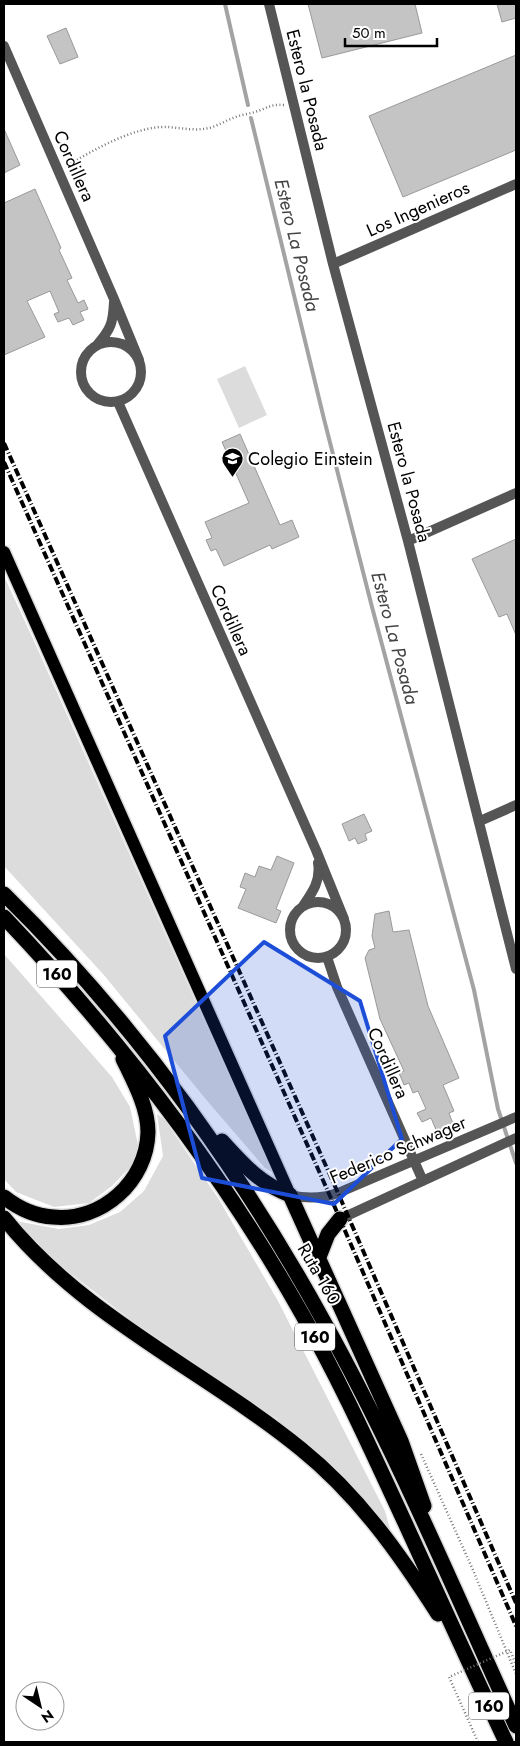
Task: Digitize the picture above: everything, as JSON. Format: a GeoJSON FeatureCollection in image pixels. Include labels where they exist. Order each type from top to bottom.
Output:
{"type":"FeatureCollection","features":[{"type":"Feature","properties":{"kind":"highway","name":"Ruta 160"},"geometry":{"type":"LineString","coordinates":[[4,894],[119,1018],[191,1110],[251,1198],[320,1313],[380,1430],[516,1726]]}},
{"type":"Feature","properties":{"kind":"highway","name":"Ruta 160"},"geometry":{"type":"LineString","coordinates":[[4,917],[61,978],[139,1070],[200,1152],[248,1224],[302,1313],[359,1424],[506,1742]]}},
{"type":"Feature","properties":{"kind":"highway"},"geometry":{"type":"LineString","coordinates":[[4,1197],[29,1212],[41,1216],[66,1218],[88,1213],[104,1205],[118,1196],[134,1178],[146,1149],[148,1129],[144,1107],[129,1071],[108,1032]]}},
{"type":"Feature","properties":{"kind":"highway"},"geometry":{"type":"LineString","coordinates":[[191,1110],[257,1177],[273,1187],[290,1194],[404,1448],[418,1485],[431,1539]]}},
{"type":"Feature","properties":{"kind":"highway"},"geometry":{"type":"LineString","coordinates":[[4,1218],[44,1261],[85,1297],[279,1432],[341,1484],[391,1544],[472,1670]]}},
{"type":"Feature","properties":{"kind":"highway"},"geometry":{"type":"LineString","coordinates":[[319,1257],[328,1234],[340,1220]]}},
{"type":"Feature","properties":{"kind":"main road"},"geometry":{"type":"LineString","coordinates":[[4,552],[290,1194]]}},
{"type":"Feature","properties":{"kind":"street","name":"Estero la Posada"},"geometry":{"type":"LineString","coordinates":[[269,4],[293,106],[408,541],[516,969]]}},
{"type":"Feature","properties":{"kind":"street","name":"Cordillera"},"geometry":{"type":"LineString","coordinates":[[4,46],[114,299],[142,370],[136,390],[128,398],[118,402],[108,402],[99,400],[85,388],[81,369],[83,360],[88,352],[108,332],[112,323],[114,299]]}},
{"type":"Feature","properties":{"kind":"street","name":"Los Ingenieros"},"geometry":{"type":"LineString","coordinates":[[334,264],[516,184]]}},
{"type":"Feature","properties":{"kind":"street"},"geometry":{"type":"LineString","coordinates":[[96,346],[105,342],[116,342],[125,345],[133,351],[139,360]]}},
{"type":"Feature","properties":{"kind":"street","name":"Cordillera"},"geometry":{"type":"LineString","coordinates":[[118,402],[316,850],[344,919],[346,937],[342,946],[336,953],[318,959],[300,954],[290,939],[289,929],[291,920],[314,891],[318,880],[320,870],[316,850]]}},
{"type":"Feature","properties":{"kind":"street"},"geometry":{"type":"LineString","coordinates":[[408,541],[516,493]]}},
{"type":"Feature","properties":{"kind":"street"},"geometry":{"type":"LineString","coordinates":[[480,821],[516,805]]}},
{"type":"Feature","properties":{"kind":"street"},"geometry":{"type":"LineString","coordinates":[[303,906],[312,902],[322,902],[331,905],[339,911],[344,919]]}},
{"type":"Feature","properties":{"kind":"street","name":"Cordillera"},"geometry":{"type":"LineString","coordinates":[[328,957],[337,987],[423,1181]]}},
{"type":"Feature","properties":{"kind":"street","name":"Federico Schwager"},"geometry":{"type":"LineString","coordinates":[[290,1194],[308,1198],[325,1197],[414,1162],[516,1117]]}},
{"type":"Feature","properties":{"kind":"street","name":"Federico Schwager"},"geometry":{"type":"LineString","coordinates":[[340,1220],[516,1138]]}},
{"type":"Feature","properties":{"kind":"path"},"geometry":{"type":"LineString","coordinates":[[58,170],[112,142],[146,130],[160,127],[199,130],[216,126],[236,116],[257,112],[266,107],[276,105],[293,106]]}},
{"type":"Feature","properties":{"kind":"path"},"geometry":{"type":"LineString","coordinates":[[478,1742],[449,1677],[510,1650],[516,1665]]}},
{"type":"Feature","properties":{"kind":"highlighted area"},"geometry":{"type":"Polygon","coordinates":[[[264,942],[360,1001],[402,1139],[334,1204],[202,1178],[165,1036],[264,942]]]}},
{"type":"Feature","properties":{"kind":"shaded area"},"geometry":{"type":"Polygon","coordinates":[[[245,366],[267,415],[239,428],[217,379],[245,366]]]}},
{"type":"Feature","properties":{"kind":"shaded area"},"geometry":{"type":"Polygon","coordinates":[[[4,576],[272,1172],[265,1168],[209,1103],[103,974],[4,866],[4,576]]]}},
{"type":"Feature","properties":{"kind":"shaded area"},"geometry":{"type":"Polygon","coordinates":[[[4,954],[112,1077],[130,1107],[138,1145],[136,1161],[112,1186],[89,1203],[54,1207],[16,1192],[4,1179],[4,954]]]}},
{"type":"Feature","properties":{"kind":"shaded area"},"geometry":{"type":"Polygon","coordinates":[[[157,1114],[164,1119],[218,1198],[278,1301],[385,1511],[391,1532],[276,1418],[132,1321],[51,1258],[16,1221],[59,1229],[89,1225],[120,1212],[144,1191],[163,1156],[157,1114]]]}},
{"type":"Feature","properties":{"kind":"building"},"geometry":{"type":"Polygon","coordinates":[[[308,4],[415,4],[422,33],[322,58],[308,4]]]}},
{"type":"Feature","properties":{"kind":"building"},"geometry":{"type":"Polygon","coordinates":[[[497,4],[516,4],[516,18],[502,22],[497,4]]]}},
{"type":"Feature","properties":{"kind":"building"},"geometry":{"type":"Polygon","coordinates":[[[66,28],[78,57],[60,64],[47,36],[66,28]]]}},
{"type":"Feature","properties":{"kind":"building"},"geometry":{"type":"Polygon","coordinates":[[[516,55],[516,150],[403,197],[369,116],[516,55]]]}},
{"type":"Feature","properties":{"kind":"building"},"geometry":{"type":"Polygon","coordinates":[[[4,129],[20,165],[4,173],[4,129]]]}},
{"type":"Feature","properties":{"kind":"building"},"geometry":{"type":"Polygon","coordinates":[[[35,189],[72,278],[67,280],[78,303],[84,300],[88,309],[80,312],[84,320],[73,325],[69,318],[58,322],[54,314],[59,312],[50,291],[27,301],[45,337],[4,355],[4,203],[35,189]]]}},
{"type":"Feature","properties":{"kind":"building"},"geometry":{"type":"Polygon","coordinates":[[[240,434],[280,525],[292,520],[299,537],[272,549],[270,545],[224,566],[216,549],[211,551],[206,540],[212,538],[205,522],[249,503],[222,442],[240,434]]]}},
{"type":"Feature","properties":{"kind":"building"},"geometry":{"type":"Polygon","coordinates":[[[516,539],[516,635],[507,614],[499,617],[472,559],[516,539]]]}},
{"type":"Feature","properties":{"kind":"building"},"geometry":{"type":"Polygon","coordinates":[[[364,814],[372,831],[365,834],[367,840],[358,844],[355,838],[349,841],[342,824],[364,814]]]}},
{"type":"Feature","properties":{"kind":"building"},"geometry":{"type":"Polygon","coordinates":[[[277,856],[294,863],[276,909],[281,911],[276,923],[238,908],[246,889],[240,887],[245,873],[255,877],[259,866],[271,870],[277,856]]]}},
{"type":"Feature","properties":{"kind":"building"},"geometry":{"type":"Polygon","coordinates":[[[389,911],[393,932],[409,930],[428,1006],[459,1078],[443,1085],[454,1111],[449,1113],[453,1124],[437,1132],[431,1118],[422,1122],[417,1113],[426,1109],[418,1091],[413,1093],[409,1083],[404,1085],[399,1073],[404,1071],[380,1019],[365,958],[369,950],[375,948],[372,936],[375,914],[389,911]]]}},
{"type":"Feature","properties":{"kind":"waterway","name":"Estero La Posada"},"geometry":{"type":"LineString","coordinates":[[225,4],[248,105]]}},
{"type":"Feature","properties":{"kind":"waterway","name":"Estero La Posada"},"geometry":{"type":"LineString","coordinates":[[251,118],[372,607],[474,990],[498,1109],[516,1163]]}},
{"type":"Feature","properties":{"kind":"railway"},"geometry":{"type":"LineString","coordinates":[[4,443],[338,1193],[516,1603]]}},
{"type":"Feature","properties":{"kind":"railway"},"geometry":{"type":"LineString","coordinates":[[4,462],[330,1196],[516,1626]]}},
{"type":"Feature","properties":{"kind":"place","name":"Colegio Einstein"},"geometry":{"type":"Point","coordinates":[232,478]}}]}
